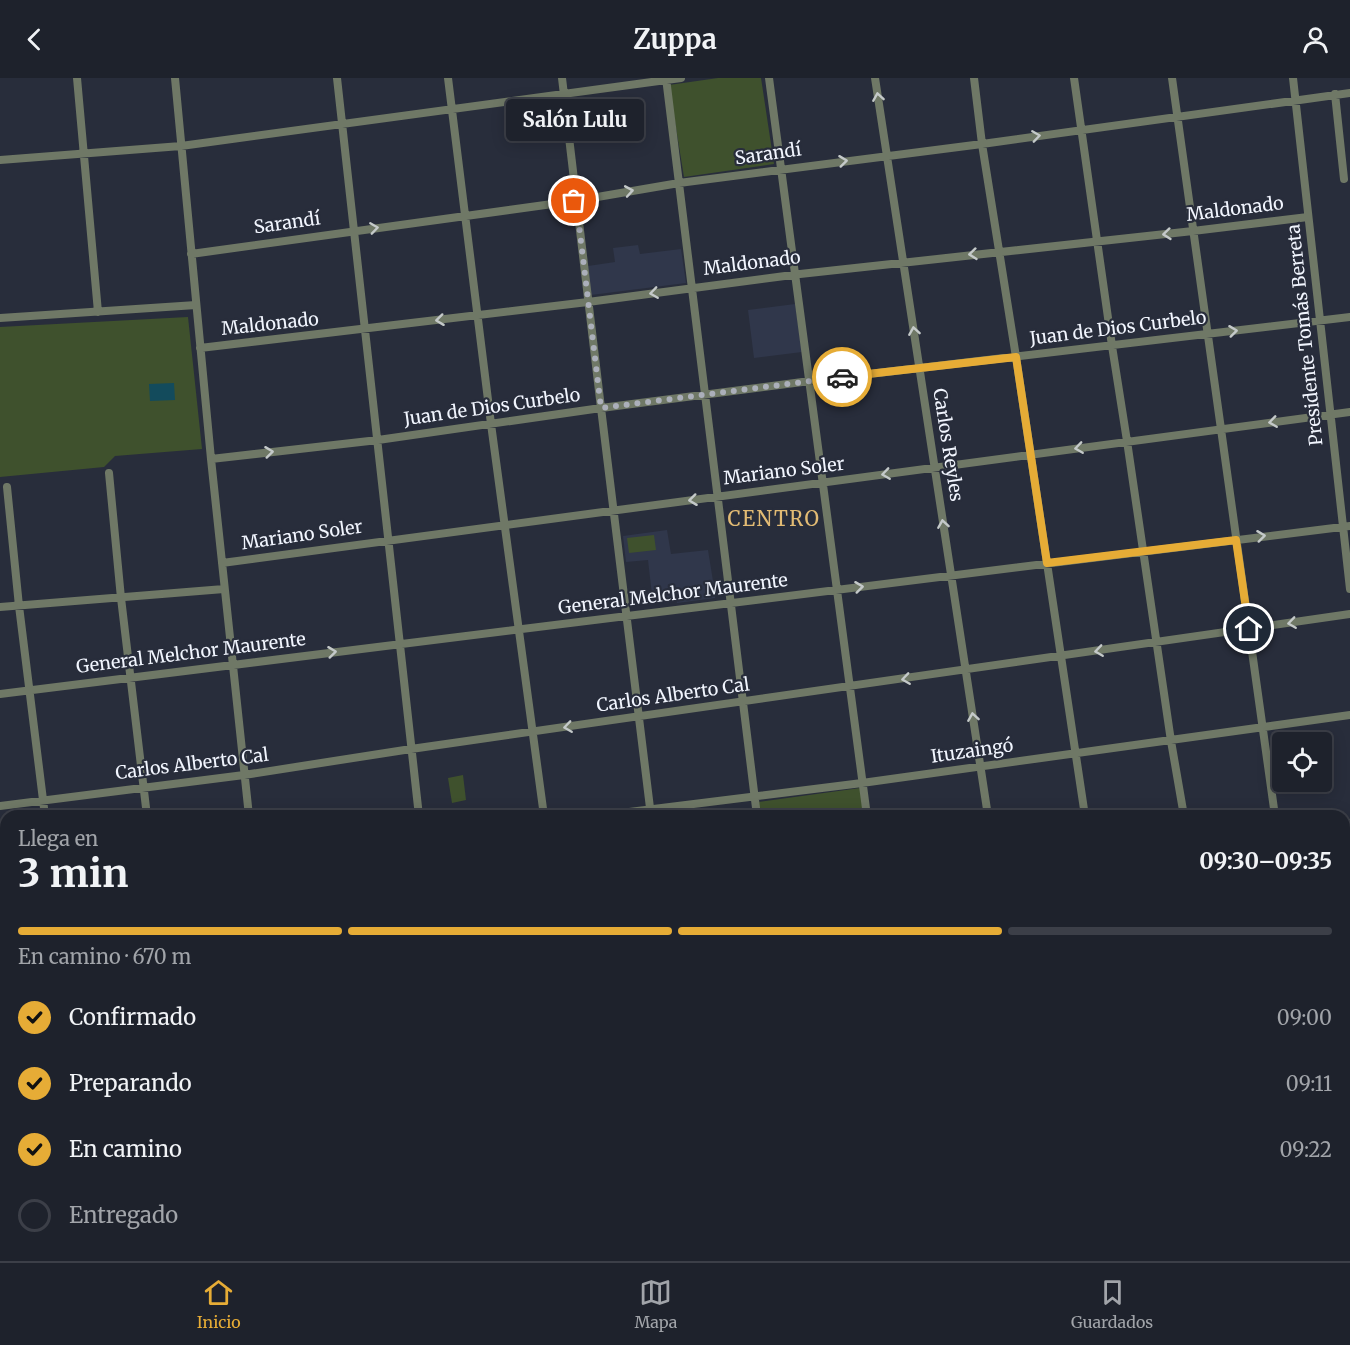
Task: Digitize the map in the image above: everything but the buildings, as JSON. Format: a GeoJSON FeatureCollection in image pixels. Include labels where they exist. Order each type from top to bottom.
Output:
{"type":"FeatureCollection","features":[{"type":"Feature","properties":{"kind":"street"},"geometry":{"type":"LineString","coordinates":[[77,78],[98,312]]}},
{"type":"Feature","properties":{"kind":"street"},"geometry":{"type":"LineString","coordinates":[[175,78],[224,589],[248,810]]}},
{"type":"Feature","properties":{"kind":"street"},"geometry":{"type":"LineString","coordinates":[[337,78],[417,810]]}},
{"type":"Feature","properties":{"kind":"street"},"geometry":{"type":"LineString","coordinates":[[448,78],[490,424],[543,810]]}},
{"type":"Feature","properties":{"kind":"street"},"geometry":{"type":"LineString","coordinates":[[562,78],[651,810]]}},
{"type":"Feature","properties":{"kind":"street"},"geometry":{"type":"LineString","coordinates":[[0,160],[181,146],[681,78]]}},
{"type":"Feature","properties":{"kind":"street"},"geometry":{"type":"LineString","coordinates":[[769,78],[866,810]]}},
{"type":"Feature","properties":{"kind":"street","name":"Carlos Reyles"},"geometry":{"type":"LineString","coordinates":[[875,78],[987,810]]}},
{"type":"Feature","properties":{"kind":"street"},"geometry":{"type":"LineString","coordinates":[[974,78],[982,144],[1084,810]]}},
{"type":"Feature","properties":{"kind":"street"},"geometry":{"type":"LineString","coordinates":[[1074,78],[1096,241],[1183,810]]}},
{"type":"Feature","properties":{"kind":"street"},"geometry":{"type":"LineString","coordinates":[[1172,78],[1274,810]]}},
{"type":"Feature","properties":{"kind":"street","name":"Presidente Tomás Berreta"},"geometry":{"type":"LineString","coordinates":[[1293,78],[1346,526],[1350,589]]}},
{"type":"Feature","properties":{"kind":"street"},"geometry":{"type":"LineString","coordinates":[[666,79],[756,810]]}},
{"type":"Feature","properties":{"kind":"street","name":"Sarandí"},"geometry":{"type":"LineString","coordinates":[[191,254],[576,200],[680,183],[1350,93]]}},
{"type":"Feature","properties":{"kind":"street"},"geometry":{"type":"LineString","coordinates":[[1335,94],[1344,179]]}},
{"type":"Feature","properties":{"kind":"street","name":"Maldonado"},"geometry":{"type":"LineString","coordinates":[[200,348],[365,330],[796,274],[1308,217]]}},
{"type":"Feature","properties":{"kind":"street"},"geometry":{"type":"LineString","coordinates":[[0,318],[196,304]]}},
{"type":"Feature","properties":{"kind":"street","name":"Juan de Dios Curbelo"},"geometry":{"type":"LineString","coordinates":[[211,459],[378,440],[704,394],[1350,317]]}},
{"type":"Feature","properties":{"kind":"street","name":"Mariano Soler"},"geometry":{"type":"LineString","coordinates":[[222,563],[1350,412]]}},
{"type":"Feature","properties":{"kind":"street"},"geometry":{"type":"LineString","coordinates":[[109,474],[146,810]]}},
{"type":"Feature","properties":{"kind":"street"},"geometry":{"type":"LineString","coordinates":[[7,487],[44,810]]}},
{"type":"Feature","properties":{"kind":"street","name":"General Melchor Maurente"},"geometry":{"type":"LineString","coordinates":[[0,694],[1346,526]]}},
{"type":"Feature","properties":{"kind":"street"},"geometry":{"type":"LineString","coordinates":[[0,607],[224,589]]}},
{"type":"Feature","properties":{"kind":"street","name":"Carlos Alberto Cal"},"geometry":{"type":"LineString","coordinates":[[0,806],[244,775],[1350,614]]}},
{"type":"Feature","properties":{"kind":"street","name":"Ituzaingó"},"geometry":{"type":"LineString","coordinates":[[670,810],[1350,715]]}},
{"type":"Feature","properties":{"kind":"shaded area"},"geometry":{"type":"Polygon","coordinates":[[[638,245],[640,254],[681,249],[686,283],[591,295],[588,266],[615,262],[613,248],[638,245]]]}},
{"type":"Feature","properties":{"kind":"shaded area"},"geometry":{"type":"Polygon","coordinates":[[[795,304],[802,352],[754,358],[748,310],[795,304]]]}},
{"type":"Feature","properties":{"kind":"shaded area"},"geometry":{"type":"Polygon","coordinates":[[[174,383],[175,400],[150,401],[149,384],[174,383]]]}},
{"type":"Feature","properties":{"kind":"shaded area"},"geometry":{"type":"Polygon","coordinates":[[[667,530],[671,554],[708,550],[713,581],[719,581],[721,594],[715,593],[715,598],[677,603],[676,599],[672,602],[653,604],[648,560],[626,562],[623,536],[667,530]]]}},
{"type":"Feature","properties":{"kind":"green space"},"geometry":{"type":"Polygon","coordinates":[[[718,78],[761,78],[774,164],[684,177],[669,85],[718,78]]]}},
{"type":"Feature","properties":{"kind":"green space"},"geometry":{"type":"Polygon","coordinates":[[[188,317],[202,449],[115,456],[104,467],[0,477],[0,327],[188,317]]]}},
{"type":"Feature","properties":{"kind":"green space"},"geometry":{"type":"Polygon","coordinates":[[[654,535],[656,550],[629,553],[627,538],[654,535]]]}},
{"type":"Feature","properties":{"kind":"green space"},"geometry":{"type":"Polygon","coordinates":[[[463,775],[466,800],[452,803],[448,778],[463,775]]]}},
{"type":"Feature","properties":{"kind":"green space"},"geometry":{"type":"Polygon","coordinates":[[[860,788],[863,810],[759,810],[758,802],[860,788]]]}},
{"type":"Feature","properties":{"kind":"way so far"},"geometry":{"type":"LineString","coordinates":[[574,201],[576,200],[601,408],[842,377]]}},
{"type":"Feature","properties":{"kind":"place","name":"Salón Lulu"},"geometry":{"type":"Point","coordinates":[574,201]}},
{"type":"Feature","properties":{"kind":"district","name":"CENTRO"},"geometry":{"type":"Point","coordinates":[774,519]}},
{"type":"Feature","properties":{"kind":"route"},"geometry":{"type":"LineString","coordinates":[[842,377],[1016,357],[1047,563],[1236,540],[1249,629]]}}]}
